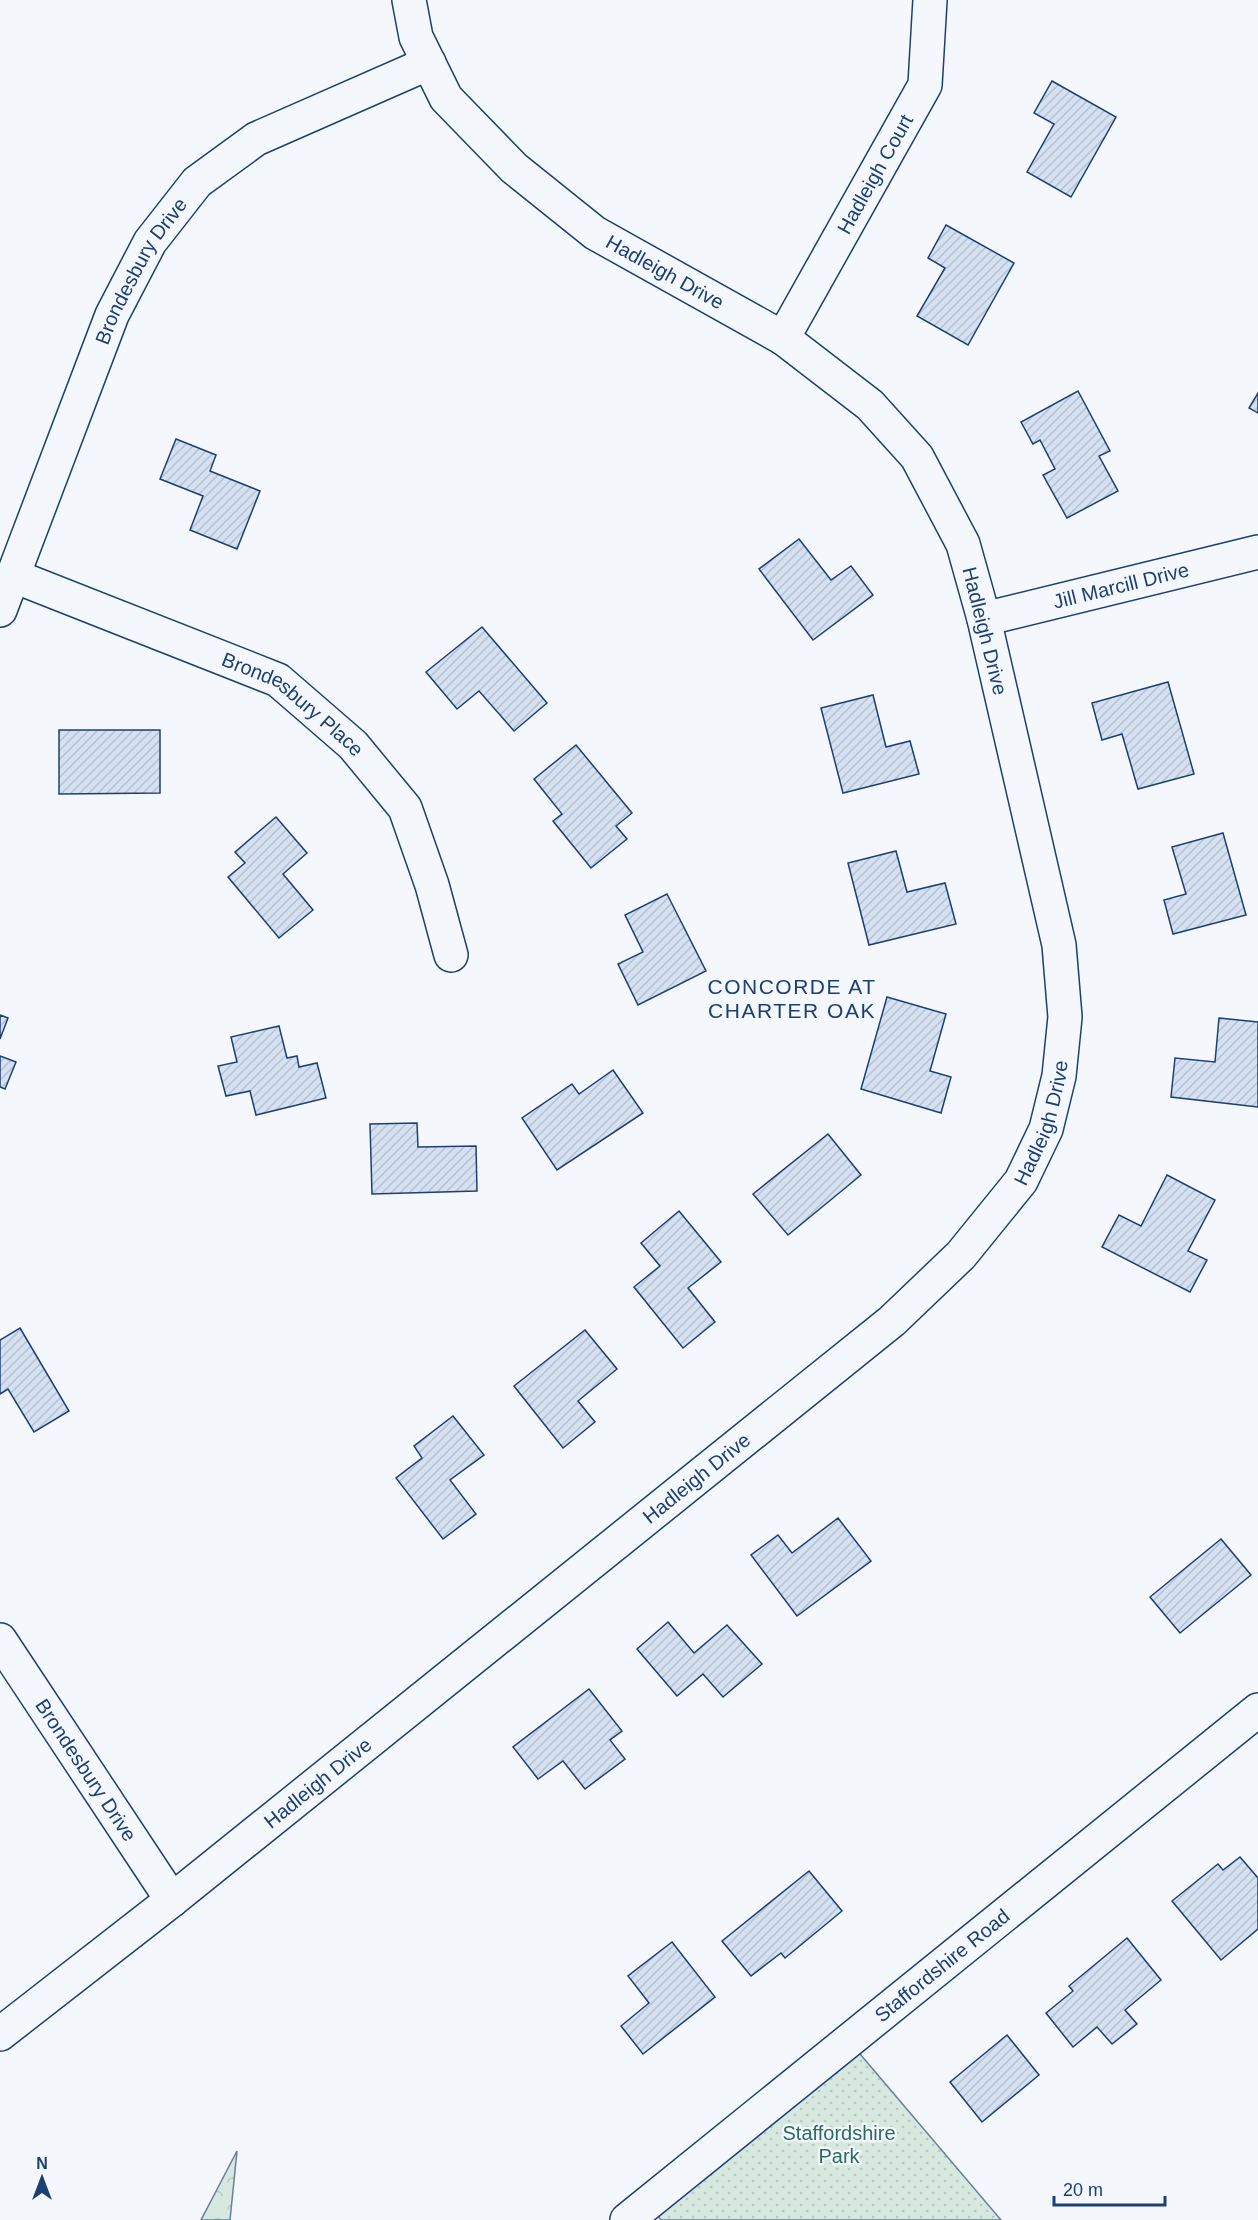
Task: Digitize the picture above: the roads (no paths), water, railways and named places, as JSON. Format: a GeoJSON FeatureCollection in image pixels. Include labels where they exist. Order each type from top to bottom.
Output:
{"type":"FeatureCollection","features":[{"type":"Feature","properties":{"kind":"street","name":"Hadleigh Drive"},"geometry":{"type":"LineString","coordinates":[[0,2034],[172,1900],[892,1321],[961,1256],[1021,1181],[1046,1130],[1059,1076],[1065,1017],[1059,945],[984,619],[963,544],[917,457],[870,405],[783,338],[595,233],[514,168],[446,98],[416,37],[409,0]]}},
{"type":"Feature","properties":{"kind":"street","name":"Hadleigh Court"},"geometry":{"type":"LineString","coordinates":[[783,338],[925,85],[930,0]]}},
{"type":"Feature","properties":{"kind":"street","name":"Brondesbury Drive"},"geometry":{"type":"LineString","coordinates":[[0,610],[112,315],[150,242],[197,182],[256,139],[429,63]]}},
{"type":"Feature","properties":{"kind":"street","name":"Jill Marcill Drive"},"geometry":{"type":"LineString","coordinates":[[984,619],[1258,552]]}},
{"type":"Feature","properties":{"kind":"street","name":"Brondesbury Place"},"geometry":{"type":"LineString","coordinates":[[14,576],[278,680],[353,745],[405,808],[432,885],[451,955]]}},
{"type":"Feature","properties":{"kind":"street","name":"Brondesbury Drive"},"geometry":{"type":"LineString","coordinates":[[0,1641],[172,1900]]}},
{"type":"Feature","properties":{"kind":"street","name":"Staffordshire Road"},"geometry":{"type":"LineString","coordinates":[[627,2220],[1258,1710]]}},
{"type":"Feature","properties":{"kind":"district","name":"CONCORDE AT CHARTER OAK"},"geometry":{"type":"Point","coordinates":[792,998]}},
{"type":"Feature","properties":{"kind":"park label","name":"Staffordshire Park"},"geometry":{"type":"Point","coordinates":[839,2144]}}]}
